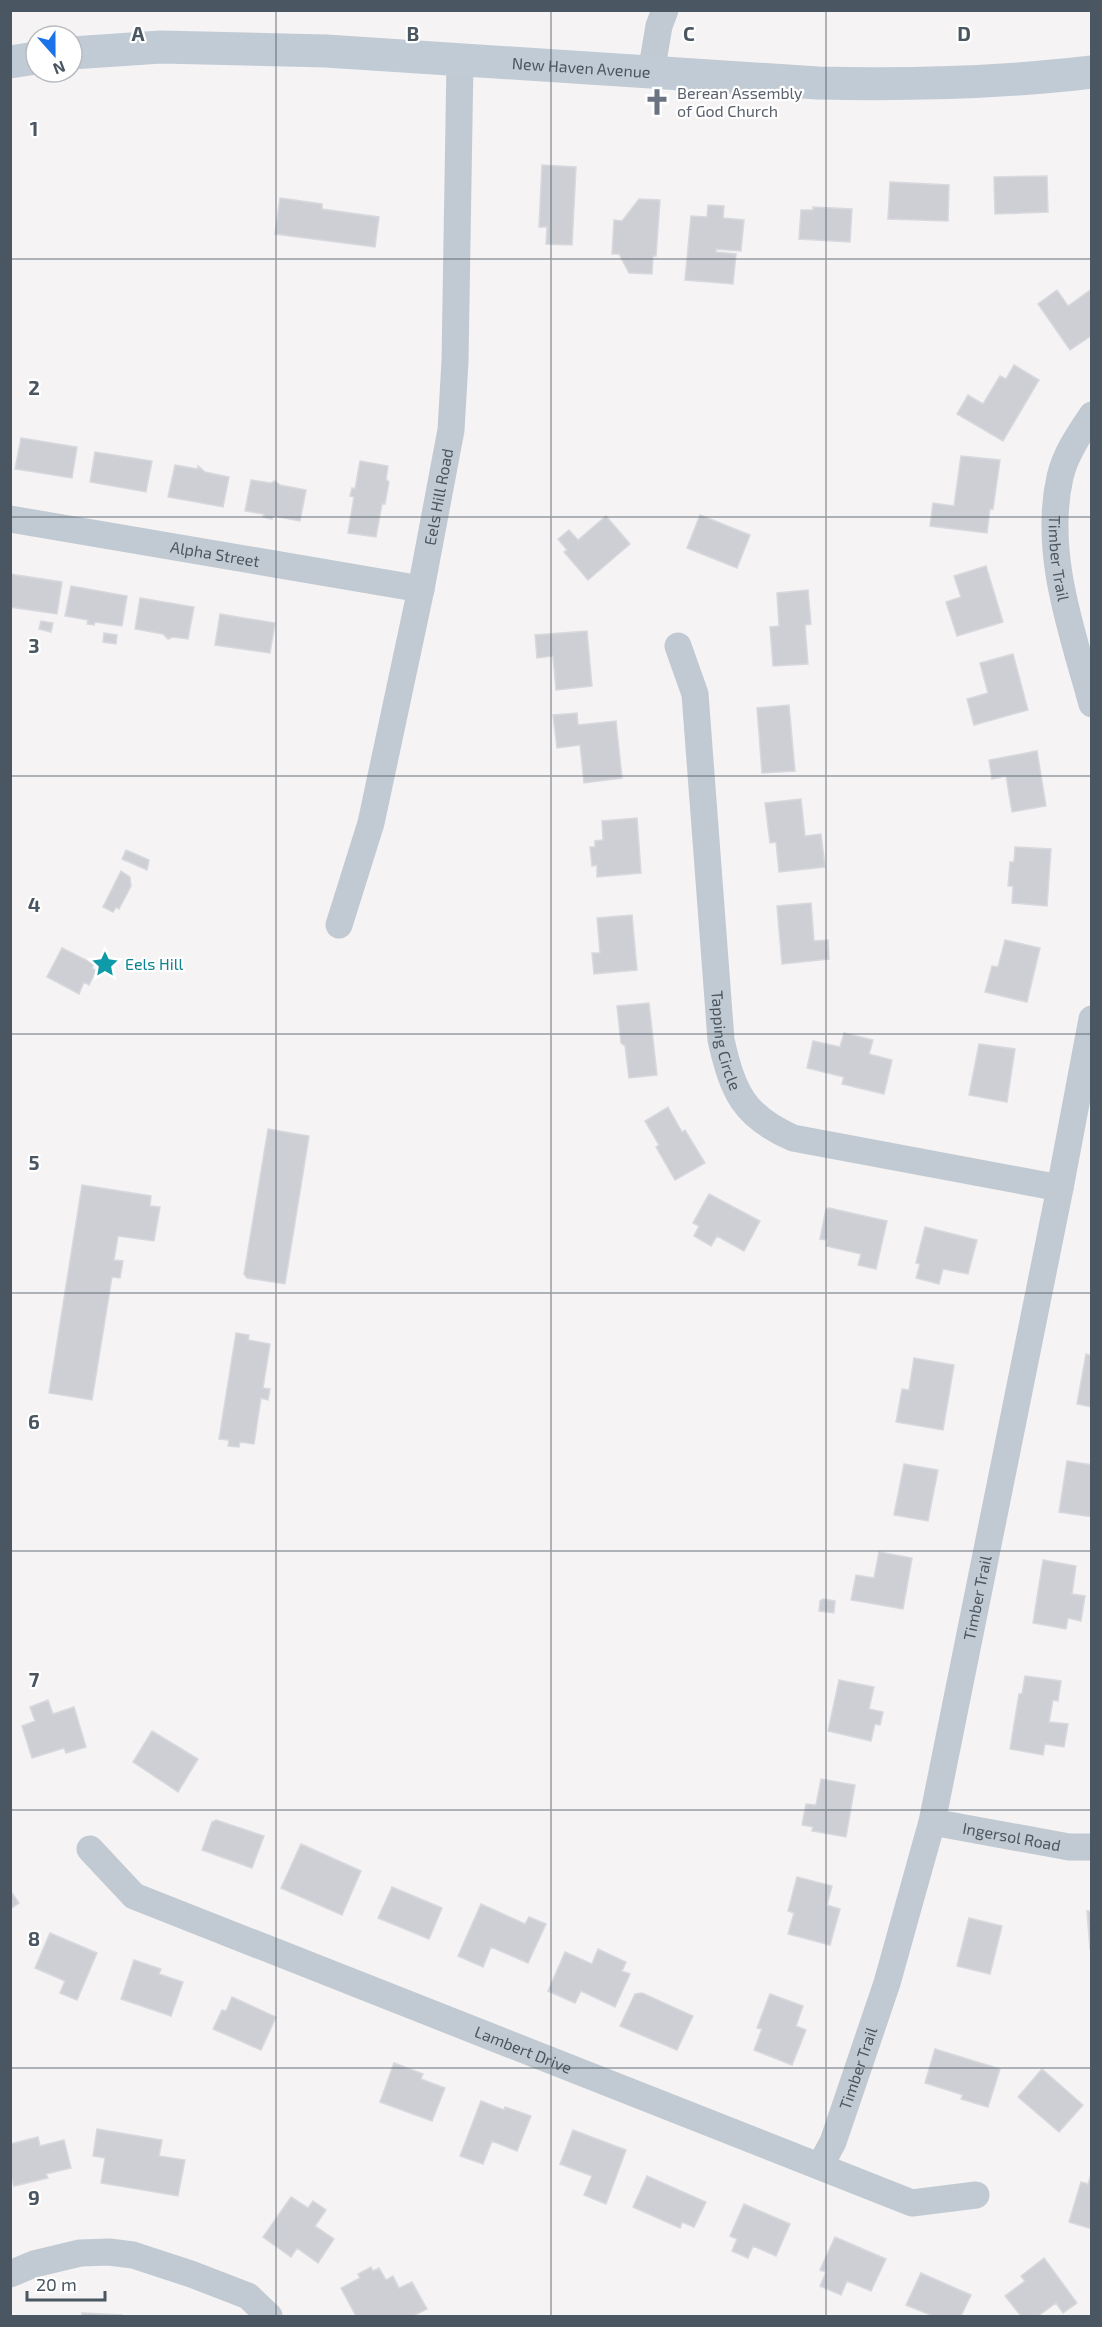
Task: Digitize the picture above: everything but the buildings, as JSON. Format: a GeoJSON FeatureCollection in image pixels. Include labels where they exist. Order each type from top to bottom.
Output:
{"type":"FeatureCollection","features":[{"type":"Feature","properties":{"kind":"main road","name":"New Haven Avenue"},"geometry":{"type":"LineString","coordinates":[[84,52],[161,48],[326,51],[818,83],[894,85],[977,83],[1092,72]]}},
{"type":"Feature","properties":{"kind":"street"},"geometry":{"type":"LineString","coordinates":[[651,73],[659,26],[665,10]]}},
{"type":"Feature","properties":{"kind":"street","name":"Eels Hill Road"},"geometry":{"type":"LineString","coordinates":[[339,925],[371,823],[421,589],[451,430],[455,361],[460,61]]}},
{"type":"Feature","properties":{"kind":"street","name":"Timber Trail"},"geometry":{"type":"LineString","coordinates":[[1092,416],[1072,447],[1060,475],[1055,523],[1057,563],[1065,603],[1092,704]]}},
{"type":"Feature","properties":{"kind":"street","name":"Alpha Street"},"geometry":{"type":"LineString","coordinates":[[10,519],[421,589]]}},
{"type":"Feature","properties":{"kind":"street","name":"Tapping Circle"},"geometry":{"type":"LineString","coordinates":[[678,646],[694,694],[721,1040],[734,1085],[744,1104],[757,1118],[774,1130],[793,1138],[1060,1188]]}},
{"type":"Feature","properties":{"kind":"street","name":"Timber Trail"},"geometry":{"type":"LineString","coordinates":[[820,2166],[836,2136],[887,1983],[932,1822],[1092,1019]]}},
{"type":"Feature","properties":{"kind":"street","name":"Ingersol Road"},"geometry":{"type":"LineString","coordinates":[[932,1822],[1069,1847],[1092,1847]]}},
{"type":"Feature","properties":{"kind":"street","name":"Lambert Drive"},"geometry":{"type":"LineString","coordinates":[[90,1849],[134,1896],[912,2203],[976,2195]]}},
{"type":"Feature","properties":{"kind":"street"},"geometry":{"type":"LineString","coordinates":[[10,2274],[34,2264],[80,2253],[109,2252],[133,2255],[248,2296],[269,2316]]}},
{"type":"Feature","properties":{"kind":"place","name":"Berean Assembly of God Church"},"geometry":{"type":"Point","coordinates":[657,102]}},
{"type":"Feature","properties":{"kind":"place","name":"Eels Hill"},"geometry":{"type":"Point","coordinates":[105,964]}}]}
